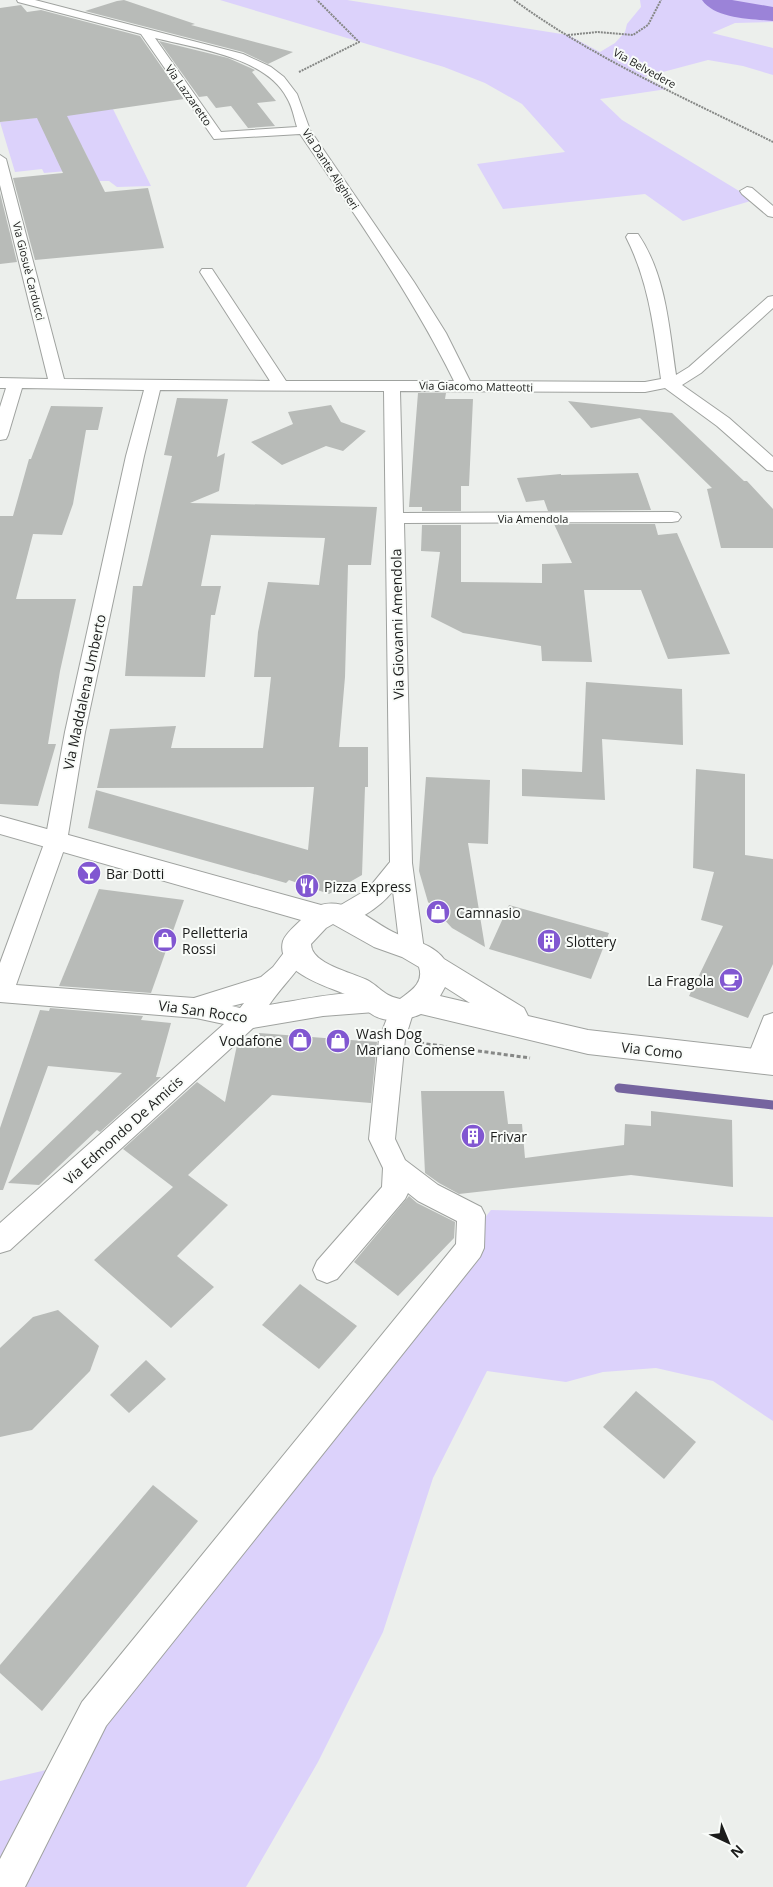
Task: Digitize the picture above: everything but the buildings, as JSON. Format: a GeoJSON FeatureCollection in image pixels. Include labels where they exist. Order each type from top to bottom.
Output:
{"type":"FeatureCollection","features":[{"type":"Feature","properties":{"kind":"main road","name":"Via Como"},"geometry":{"type":"LineString","coordinates":[[0,826],[237,893],[332,915],[423,959],[532,1027]]}},
{"type":"Feature","properties":{"kind":"main road","name":"Via Como"},"geometry":{"type":"LineString","coordinates":[[237,893],[265,913],[297,946],[304,961],[313,969],[353,986],[375,1002],[389,1009],[410,1006],[532,1027],[565,1037],[614,1046],[766,1062]]}},
{"type":"Feature","properties":{"kind":"main road"},"geometry":{"type":"LineString","coordinates":[[297,946],[332,915]]}},
{"type":"Feature","properties":{"kind":"main road"},"geometry":{"type":"LineString","coordinates":[[410,1006],[432,985],[435,978],[423,959]]}},
{"type":"Feature","properties":{"kind":"street","name":"Via Dante Alighieri"},"geometry":{"type":"LineString","coordinates":[[22,0],[239,56],[267,68],[280,80],[293,97],[304,130],[407,282],[438,333],[464,387]]}},
{"type":"Feature","properties":{"kind":"street","name":"Via Lazzaretto"},"geometry":{"type":"LineString","coordinates":[[145,32],[218,136],[304,130]]}},
{"type":"Feature","properties":{"kind":"street","name":"Via Giosuè Carducci"},"geometry":{"type":"LineString","coordinates":[[0,159],[2,175],[57,382]]}},
{"type":"Feature","properties":{"kind":"street"},"geometry":{"type":"LineString","coordinates":[[747,190],[773,213]]}},
{"type":"Feature","properties":{"kind":"street"},"geometry":{"type":"LineString","coordinates":[[633,237],[643,254],[654,283],[670,383],[722,422],[773,466]]}},
{"type":"Feature","properties":{"kind":"street"},"geometry":{"type":"LineString","coordinates":[[207,272],[281,385]]}},
{"type":"Feature","properties":{"kind":"street","name":"Via Giacomo Matteotti"},"geometry":{"type":"LineString","coordinates":[[8,383],[634,388],[670,383],[686,376],[700,367],[773,300]]}},
{"type":"Feature","properties":{"kind":"street"},"geometry":{"type":"LineString","coordinates":[[0,435],[8,383]]}},
{"type":"Feature","properties":{"kind":"street","name":"Via Maddalena Umberto"},"geometry":{"type":"LineString","coordinates":[[0,993],[56,841],[75,732],[135,456],[153,385]]}},
{"type":"Feature","properties":{"kind":"street","name":"Via Giovanni Amendola"},"geometry":{"type":"LineString","coordinates":[[392,385],[401,863],[423,959]]}},
{"type":"Feature","properties":{"kind":"street","name":"Via Amendola"},"geometry":{"type":"LineString","coordinates":[[394,518],[672,518]]}},
{"type":"Feature","properties":{"kind":"street"},"geometry":{"type":"LineString","coordinates":[[332,915],[369,902],[384,889],[401,863]]}},
{"type":"Feature","properties":{"kind":"street","name":"Via Edmondo De Amicis"},"geometry":{"type":"LineString","coordinates":[[0,1241],[246,1019],[270,984],[282,974],[297,946]]}},
{"type":"Feature","properties":{"kind":"street"},"geometry":{"type":"LineString","coordinates":[[196,1008],[270,984]]}},
{"type":"Feature","properties":{"kind":"street","name":"Via San Rocco"},"geometry":{"type":"LineString","coordinates":[[0,993],[196,1008],[246,1019],[323,1006],[375,1002]]}},
{"type":"Feature","properties":{"kind":"street"},"geometry":{"type":"LineString","coordinates":[[5,1887],[94,1714],[470,1248],[471,1215],[428,1193],[396,1168],[382,1139],[392,1039],[410,1006]]}},
{"type":"Feature","properties":{"kind":"street"},"geometry":{"type":"LineString","coordinates":[[766,1062],[773,1023]]}},
{"type":"Feature","properties":{"kind":"street"},"geometry":{"type":"LineString","coordinates":[[327,1270],[395,1191],[396,1168]]}},
{"type":"Feature","properties":{"kind":"path"},"geometry":{"type":"LineString","coordinates":[[280,80],[359,42],[317,0]]}},
{"type":"Feature","properties":{"kind":"path","name":"Via Belvedere"},"geometry":{"type":"LineString","coordinates":[[514,0],[568,35],[659,85],[773,142]]}},
{"type":"Feature","properties":{"kind":"path"},"geometry":{"type":"LineString","coordinates":[[568,35],[598,32],[633,35],[648,25],[661,0]]}},
{"type":"Feature","properties":{"kind":"shaded area"},"geometry":{"type":"Polygon","coordinates":[[[220,0],[347,0],[568,35],[600,52],[615,43],[625,32],[627,24],[641,7],[640,0],[773,0],[773,22],[735,23],[712,33],[773,48],[773,75],[743,66],[708,60],[644,77],[667,89],[600,99],[622,120],[754,200],[683,221],[645,194],[503,209],[477,164],[565,152],[522,104],[485,83],[444,67],[220,0]]]}},
{"type":"Feature","properties":{"kind":"shaded area"},"geometry":{"type":"Polygon","coordinates":[[[113,109],[151,186],[117,187],[109,181],[97,181],[67,171],[44,173],[42,169],[15,172],[0,122],[113,109]],[[82,146],[53,152],[56,158],[62,158],[64,164],[89,160],[82,146]]]}},
{"type":"Feature","properties":{"kind":"shaded area"},"geometry":{"type":"Polygon","coordinates":[[[491,1210],[773,1217],[773,1421],[713,1381],[656,1368],[603,1372],[566,1382],[487,1371],[433,1478],[383,1632],[318,1762],[246,1887],[0,1887],[0,1781],[67,1765],[226,1545],[491,1210]]]}},
{"type":"Feature","properties":{"kind":"waterway"},"geometry":{"type":"LineString","coordinates":[[714,0],[734,9],[773,14]]}},
{"type":"Feature","properties":{"kind":"waterway"},"geometry":{"type":"LineString","coordinates":[[619,1088],[773,1105]]}},
{"type":"Feature","properties":{"kind":"place","name":"Bar Dotti"},"geometry":{"type":"Point","coordinates":[89,873]}},
{"type":"Feature","properties":{"kind":"place","name":"Pizza Express"},"geometry":{"type":"Point","coordinates":[307,886]}},
{"type":"Feature","properties":{"kind":"place","name":"Camnasio"},"geometry":{"type":"Point","coordinates":[438,912]}},
{"type":"Feature","properties":{"kind":"place","name":"Pelletteria Rossi"},"geometry":{"type":"Point","coordinates":[165,940]}},
{"type":"Feature","properties":{"kind":"place","name":"Slottery"},"geometry":{"type":"Point","coordinates":[549,941]}},
{"type":"Feature","properties":{"kind":"place","name":"La Fragola"},"geometry":{"type":"Point","coordinates":[731,980]}},
{"type":"Feature","properties":{"kind":"place","name":"Vodafone"},"geometry":{"type":"Point","coordinates":[300,1040]}},
{"type":"Feature","properties":{"kind":"place","name":"Wash Dog Mariano Comense"},"geometry":{"type":"Point","coordinates":[338,1041]}},
{"type":"Feature","properties":{"kind":"place","name":"Frivar"},"geometry":{"type":"Point","coordinates":[473,1136]}}]}
